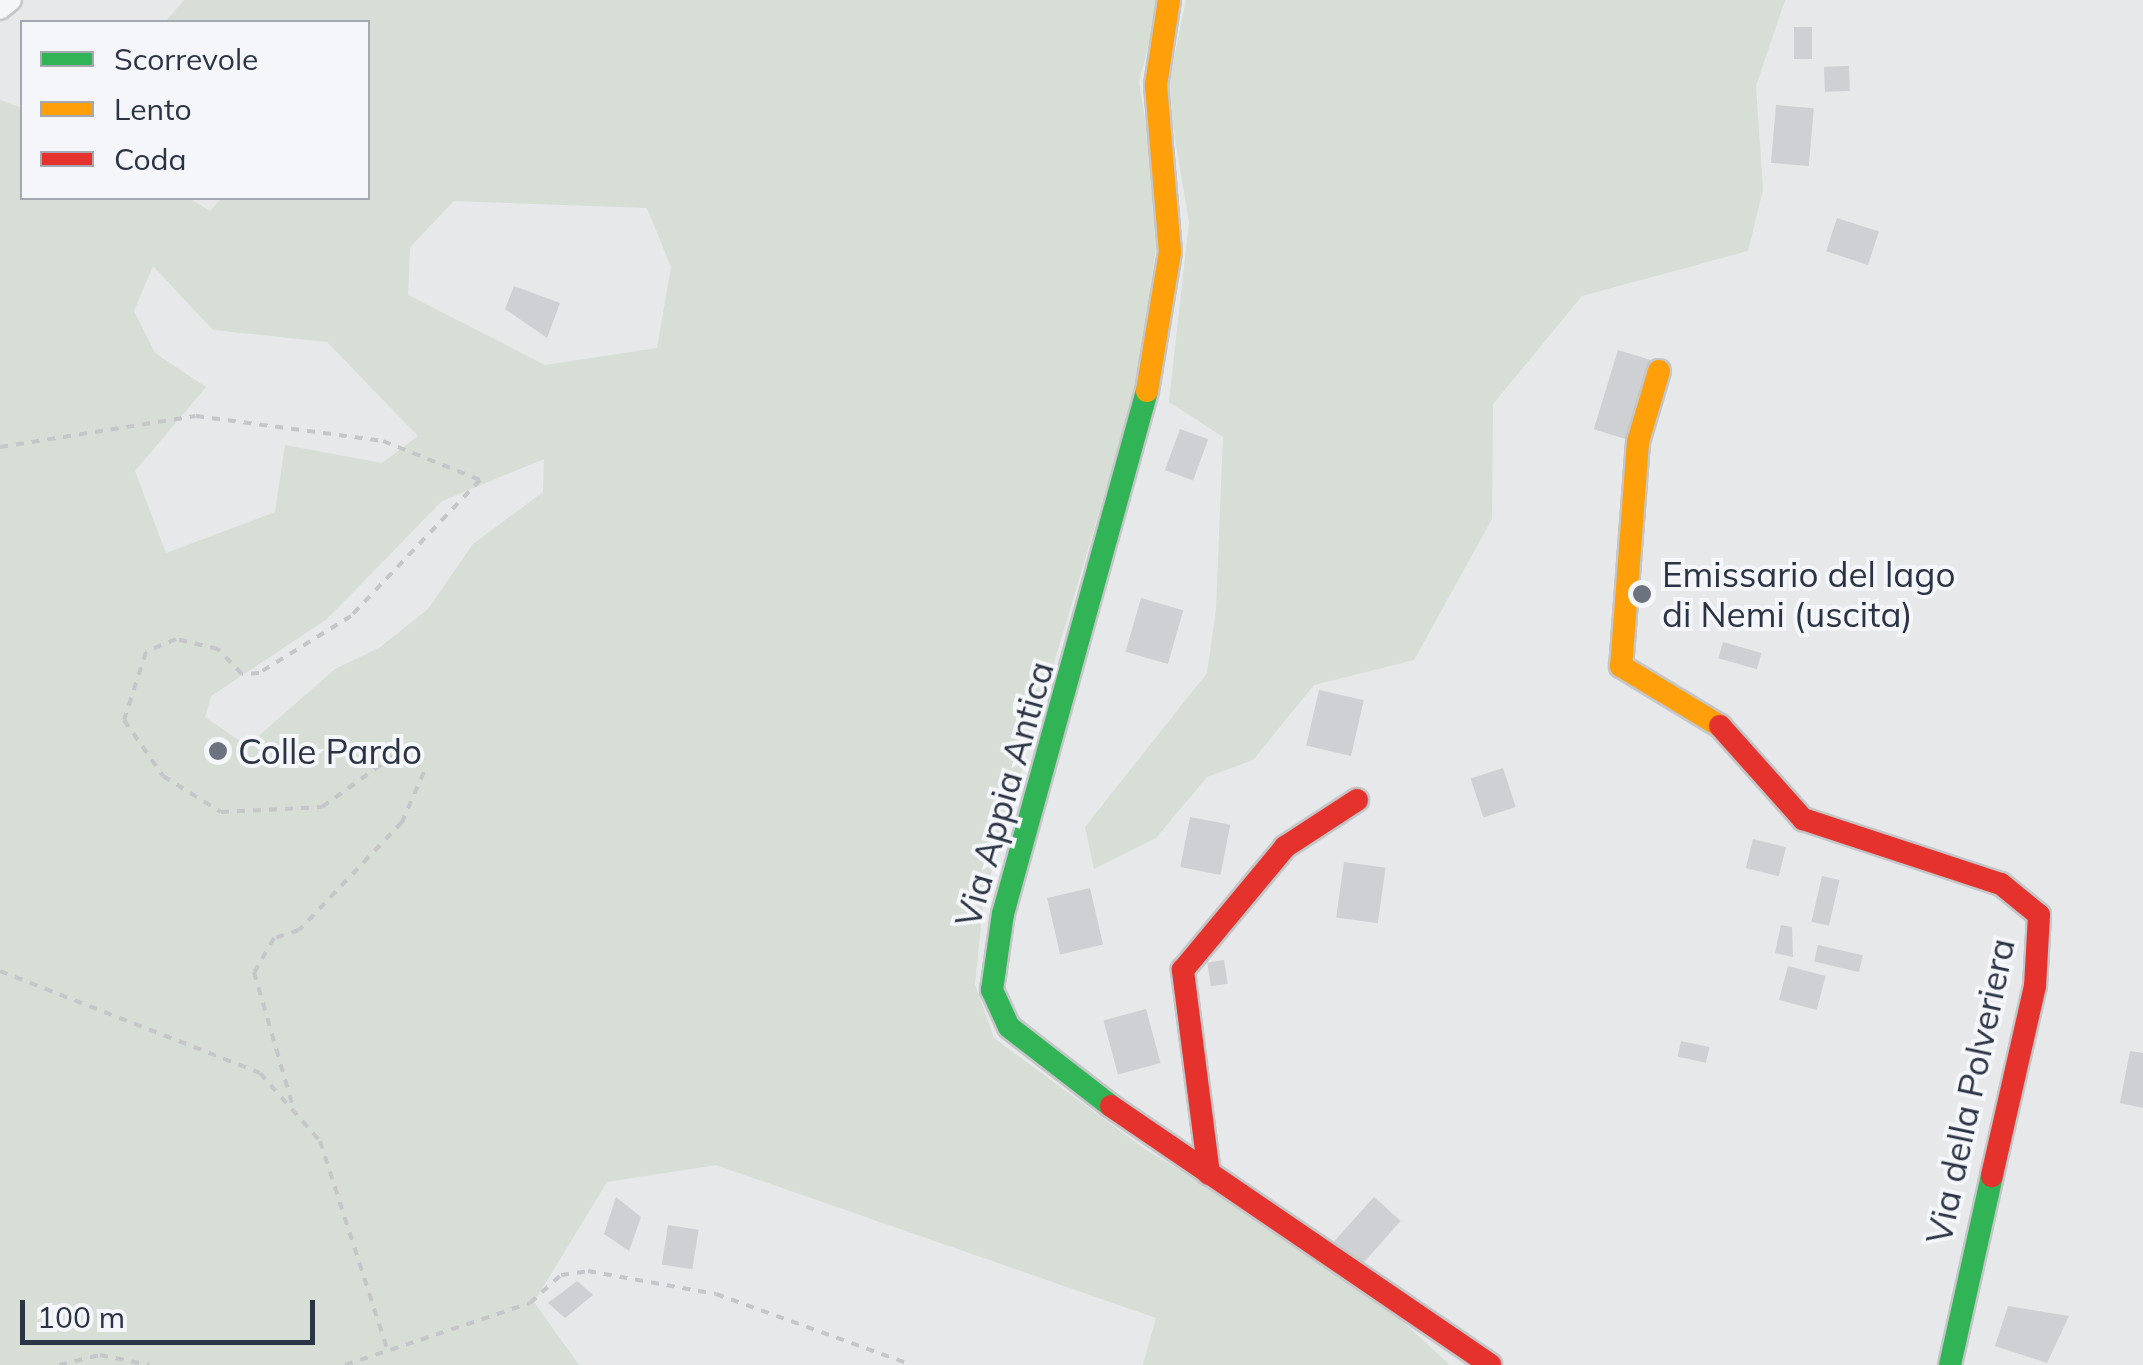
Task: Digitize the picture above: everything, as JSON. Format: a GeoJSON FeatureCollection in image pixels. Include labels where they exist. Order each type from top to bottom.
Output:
{"type":"FeatureCollection","features":[{"type":"Feature","properties":{"kind":"street"},"geometry":{"type":"LineString","coordinates":[[0,9],[11,0]]}},
{"type":"Feature","properties":{"kind":"street","name":"Via Appia Antica"},"geometry":{"type":"LineString","coordinates":[[1169,0],[1156,70],[1170,231],[1156,356],[991,980],[1024,1044],[1490,1365]]}},
{"type":"Feature","properties":{"kind":"street","name":"Via della Polveriera"},"geometry":{"type":"LineString","coordinates":[[1660,371],[1638,442],[1621,666],[1712,716],[1804,819],[2001,884],[2038,910],[2035,986],[1950,1365]]}},
{"type":"Feature","properties":{"kind":"street"},"geometry":{"type":"LineString","coordinates":[[1209,1174],[1183,970],[1285,847],[1357,800]]}},
{"type":"Feature","properties":{"kind":"path"},"geometry":{"type":"LineString","coordinates":[[0,447],[196,416],[383,441],[480,480],[351,616],[260,673],[242,674],[218,649],[176,638],[146,652],[124,720],[163,776],[221,812],[322,807],[403,749],[424,772],[402,822],[299,930],[274,938],[254,972],[293,1107]]}},
{"type":"Feature","properties":{"kind":"path"},"geometry":{"type":"LineString","coordinates":[[0,971],[30,990],[218,1050],[293,1107],[320,1141],[389,1354]]}},
{"type":"Feature","properties":{"kind":"path"},"geometry":{"type":"LineString","coordinates":[[344,1365],[389,1354],[530,1303],[561,1274],[588,1271],[728,1297],[912,1365]]}},
{"type":"Feature","properties":{"kind":"path"},"geometry":{"type":"LineString","coordinates":[[60,1365],[100,1355],[149,1365]]}},
{"type":"Feature","properties":{"kind":"shaded area"},"geometry":{"type":"Polygon","coordinates":[[[184,0],[1160,0],[1139,82],[1160,210],[1142,369],[984,897],[975,984],[994,1038],[1142,1147],[1354,1277],[1450,1365],[1143,1365],[1156,1318],[716,1165],[607,1182],[534,1302],[579,1365],[0,1365],[0,100],[20,107],[20,200],[192,200],[210,211],[220,200],[370,200],[370,20],[167,20],[184,0]],[[454,201],[410,247],[408,295],[545,365],[657,348],[671,267],[647,208],[454,201]],[[153,266],[134,311],[155,353],[206,387],[135,471],[166,553],[275,512],[285,445],[382,463],[418,436],[327,342],[213,330],[153,266]],[[544,459],[442,501],[327,619],[211,696],[205,717],[247,746],[335,669],[379,648],[428,609],[473,544],[543,492],[544,459]]]}},
{"type":"Feature","properties":{"kind":"shaded area"},"geometry":{"type":"Polygon","coordinates":[[[1186,0],[1785,0],[1756,86],[1763,190],[1748,251],[1582,296],[1493,404],[1492,519],[1414,660],[1314,685],[1253,760],[1207,777],[1156,838],[1094,869],[1085,827],[1207,673],[1216,609],[1223,437],[1169,402],[1189,222],[1167,92],[1186,0]]]}},
{"type":"Feature","properties":{"kind":"building"},"geometry":{"type":"Polygon","coordinates":[[[1794,27],[1812,27],[1812,59],[1794,59],[1794,27]]]}},
{"type":"Feature","properties":{"kind":"building"},"geometry":{"type":"Polygon","coordinates":[[[1849,66],[1850,91],[1825,92],[1824,67],[1849,66]]]}},
{"type":"Feature","properties":{"kind":"building"},"geometry":{"type":"Polygon","coordinates":[[[1776,105],[1814,108],[1809,166],[1771,163],[1776,105]]]}},
{"type":"Feature","properties":{"kind":"building"},"geometry":{"type":"Polygon","coordinates":[[[1837,218],[1879,232],[1868,265],[1826,251],[1837,218]]]}},
{"type":"Feature","properties":{"kind":"building"},"geometry":{"type":"Polygon","coordinates":[[[514,286],[560,303],[547,338],[505,309],[514,286]]]}},
{"type":"Feature","properties":{"kind":"building"},"geometry":{"type":"Polygon","coordinates":[[[1618,350],[1651,360],[1626,439],[1594,429],[1618,350]]]}},
{"type":"Feature","properties":{"kind":"building"},"geometry":{"type":"Polygon","coordinates":[[[1180,429],[1208,439],[1193,481],[1165,470],[1180,429]]]}},
{"type":"Feature","properties":{"kind":"building"},"geometry":{"type":"Polygon","coordinates":[[[1141,598],[1183,610],[1168,664],[1126,652],[1141,598]]]}},
{"type":"Feature","properties":{"kind":"building"},"geometry":{"type":"Polygon","coordinates":[[[1723,642],[1761,653],[1757,669],[1718,658],[1723,642]]]}},
{"type":"Feature","properties":{"kind":"building"},"geometry":{"type":"Polygon","coordinates":[[[1319,690],[1364,700],[1351,756],[1306,746],[1319,690]]]}},
{"type":"Feature","properties":{"kind":"building"},"geometry":{"type":"Polygon","coordinates":[[[1503,768],[1516,807],[1483,817],[1471,779],[1503,768]]]}},
{"type":"Feature","properties":{"kind":"building"},"geometry":{"type":"Polygon","coordinates":[[[1190,817],[1230,825],[1221,875],[1180,867],[1190,817]]]}},
{"type":"Feature","properties":{"kind":"building"},"geometry":{"type":"Polygon","coordinates":[[[1753,839],[1786,847],[1779,876],[1746,868],[1753,839]]]}},
{"type":"Feature","properties":{"kind":"building"},"geometry":{"type":"Polygon","coordinates":[[[1344,862],[1386,868],[1378,923],[1336,917],[1344,862]]]}},
{"type":"Feature","properties":{"kind":"building"},"geometry":{"type":"Polygon","coordinates":[[[1822,876],[1840,880],[1829,926],[1811,922],[1822,876]]]}},
{"type":"Feature","properties":{"kind":"building"},"geometry":{"type":"Polygon","coordinates":[[[1090,888],[1103,945],[1060,954],[1047,898],[1090,888]]]}},
{"type":"Feature","properties":{"kind":"building"},"geometry":{"type":"Polygon","coordinates":[[[1781,925],[1792,927],[1793,957],[1775,953],[1781,925]]]}},
{"type":"Feature","properties":{"kind":"building"},"geometry":{"type":"Polygon","coordinates":[[[1818,945],[1863,955],[1859,972],[1814,962],[1818,945]]]}},
{"type":"Feature","properties":{"kind":"building"},"geometry":{"type":"Polygon","coordinates":[[[1224,960],[1228,984],[1211,986],[1207,963],[1224,960]]]}},
{"type":"Feature","properties":{"kind":"building"},"geometry":{"type":"Polygon","coordinates":[[[1788,966],[1826,976],[1817,1010],[1779,1000],[1788,966]]]}},
{"type":"Feature","properties":{"kind":"building"},"geometry":{"type":"Polygon","coordinates":[[[1146,1009],[1160,1063],[1118,1074],[1103,1020],[1146,1009]]]}},
{"type":"Feature","properties":{"kind":"building"},"geometry":{"type":"Polygon","coordinates":[[[1681,1041],[1709,1047],[1706,1063],[1678,1057],[1681,1041]]]}},
{"type":"Feature","properties":{"kind":"building"},"geometry":{"type":"Polygon","coordinates":[[[2130,1051],[2143,1053],[2143,1108],[2120,1103],[2130,1051]]]}},
{"type":"Feature","properties":{"kind":"building"},"geometry":{"type":"Polygon","coordinates":[[[616,1197],[641,1217],[629,1251],[604,1234],[616,1197]]]}},
{"type":"Feature","properties":{"kind":"building"},"geometry":{"type":"Polygon","coordinates":[[[1374,1197],[1401,1221],[1361,1266],[1334,1242],[1374,1197]]]}},
{"type":"Feature","properties":{"kind":"building"},"geometry":{"type":"Polygon","coordinates":[[[668,1225],[699,1230],[692,1269],[662,1265],[668,1225]]]}},
{"type":"Feature","properties":{"kind":"building"},"geometry":{"type":"Polygon","coordinates":[[[577,1281],[593,1295],[565,1318],[548,1303],[577,1281]]]}},
{"type":"Feature","properties":{"kind":"building"},"geometry":{"type":"Polygon","coordinates":[[[2008,1306],[2069,1316],[2047,1363],[1995,1346],[2008,1306]]]}},
{"type":"Feature","properties":{"kind":"traffic: fast"},"geometry":{"type":"LineString","coordinates":[[1111,1106],[1009,1027],[992,990],[1003,914],[1147,391]]}},
{"type":"Feature","properties":{"kind":"traffic: fast"},"geometry":{"type":"LineString","coordinates":[[1950,1365],[1992,1176]]}},
{"type":"Feature","properties":{"kind":"traffic: slow"},"geometry":{"type":"LineString","coordinates":[[1147,391],[1170,252],[1156,85],[1169,0]]}},
{"type":"Feature","properties":{"kind":"traffic: slow"},"geometry":{"type":"LineString","coordinates":[[1659,371],[1638,442],[1621,666],[1720,726]]}},
{"type":"Feature","properties":{"kind":"traffic: jam"},"geometry":{"type":"LineString","coordinates":[[1720,726],[1803,819],[2001,884],[2039,915],[2035,986],[1992,1176]]}},
{"type":"Feature","properties":{"kind":"traffic: jam"},"geometry":{"type":"LineString","coordinates":[[1209,1174],[1183,970],[1285,847],[1357,800]]}},
{"type":"Feature","properties":{"kind":"traffic: jam"},"geometry":{"type":"LineString","coordinates":[[1111,1106],[1490,1365]]}},
{"type":"Feature","properties":{"kind":"place","name":"Emissario del lago di Nemi (uscita)"},"geometry":{"type":"Point","coordinates":[1642,594]}},
{"type":"Feature","properties":{"kind":"place","name":"Colle Pardo"},"geometry":{"type":"Point","coordinates":[218,751]}}]}
